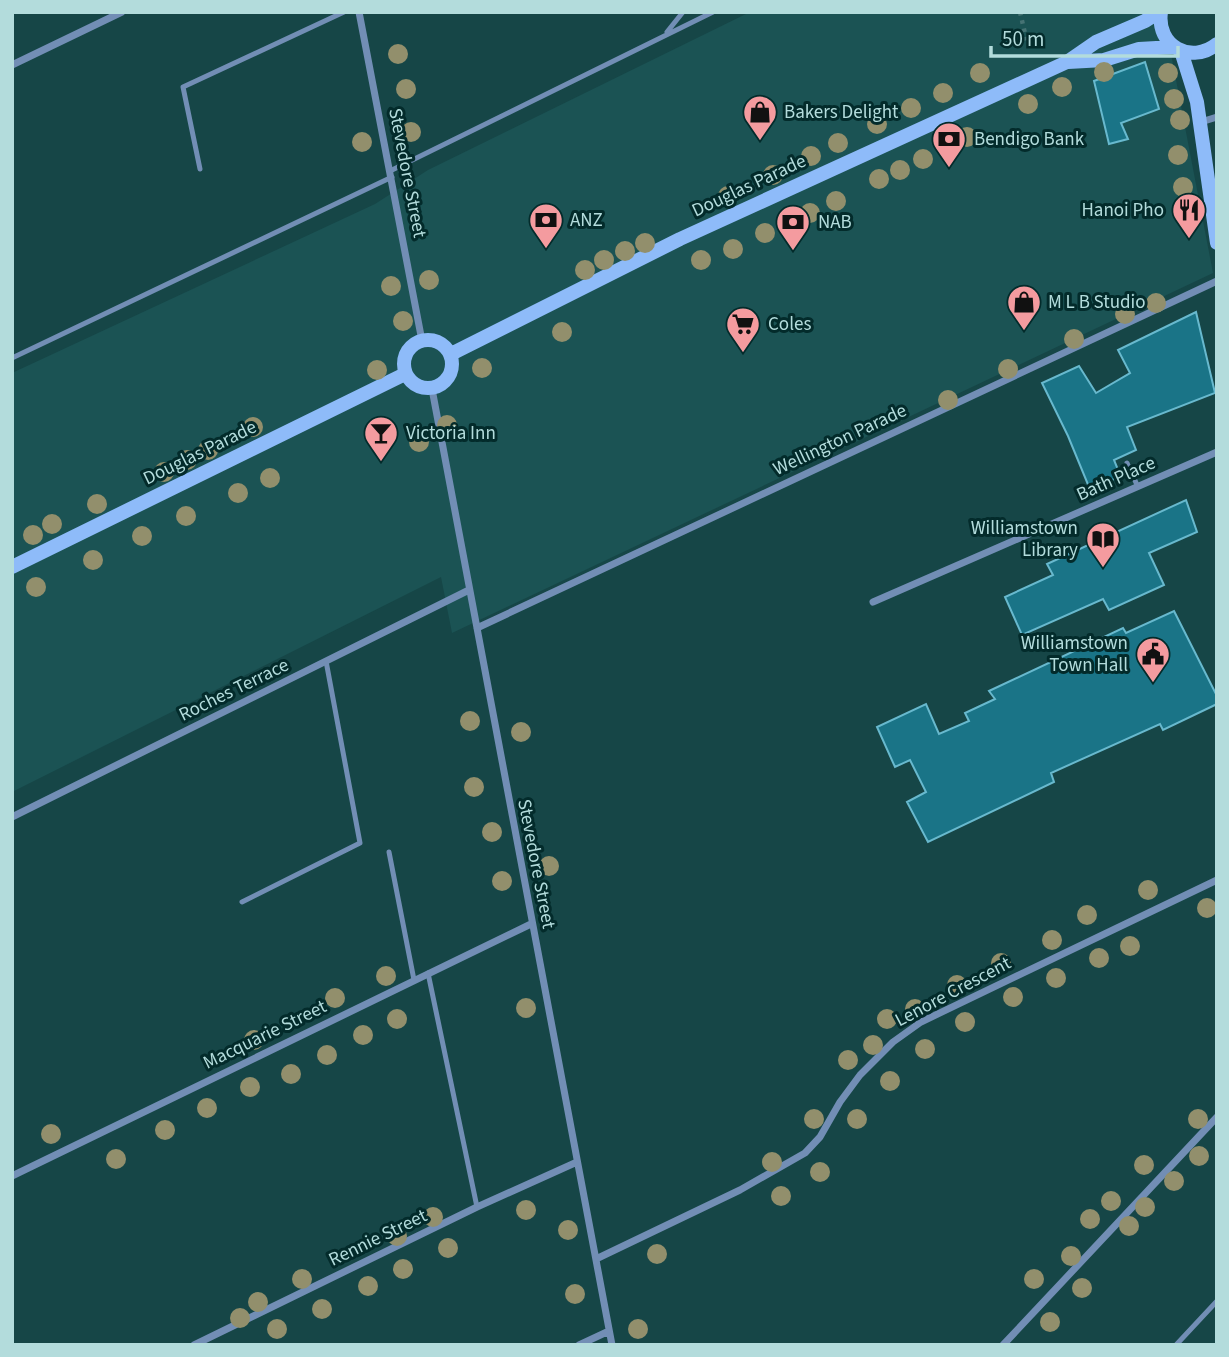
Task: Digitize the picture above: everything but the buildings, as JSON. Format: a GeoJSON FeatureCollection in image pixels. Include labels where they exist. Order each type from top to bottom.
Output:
{"type":"FeatureCollection","features":[{"type":"Feature","properties":{"kind":"street"},"geometry":{"type":"LineString","coordinates":[[12,65],[122,12]]}},
{"type":"Feature","properties":{"kind":"street","name":"Stevedore Street"},"geometry":{"type":"LineString","coordinates":[[359,12],[422,341]]}},
{"type":"Feature","properties":{"kind":"street"},"geometry":{"type":"LineString","coordinates":[[1160,12],[1162,31],[1166,40],[1177,49],[1197,102],[1217,243]]}},
{"type":"Feature","properties":{"kind":"street","name":"Douglas Parade"},"geometry":{"type":"LineString","coordinates":[[451,354],[680,239],[1067,62],[1096,42],[1160,12]]}},
{"type":"Feature","properties":{"kind":"street","name":"Douglas Parade"},"geometry":{"type":"LineString","coordinates":[[1067,62],[1104,60],[1139,49],[1204,52],[1217,44]]}},
{"type":"Feature","properties":{"kind":"street"},"geometry":{"type":"LineString","coordinates":[[1200,122],[1217,117]]}},
{"type":"Feature","properties":{"kind":"street","name":"Wellington Parade"},"geometry":{"type":"LineString","coordinates":[[477,628],[1217,281]]}},
{"type":"Feature","properties":{"kind":"street"},"geometry":{"type":"LineString","coordinates":[[422,341],[440,342],[451,354],[453,369],[448,379],[432,389],[414,384],[405,373],[404,360],[407,352],[422,341]]}},
{"type":"Feature","properties":{"kind":"street","name":"Douglas Parade"},"geometry":{"type":"LineString","coordinates":[[12,567],[405,373]]}},
{"type":"Feature","properties":{"kind":"street","name":"Stevedore Street"},"geometry":{"type":"LineString","coordinates":[[432,389],[612,1345]]}},
{"type":"Feature","properties":{"kind":"street","name":"Bath Place"},"geometry":{"type":"LineString","coordinates":[[873,602],[1217,452]]}},
{"type":"Feature","properties":{"kind":"street","name":"Roches Terrace"},"geometry":{"type":"LineString","coordinates":[[12,817],[469,590]]}},
{"type":"Feature","properties":{"kind":"street","name":"Lenore Crescent"},"geometry":{"type":"LineString","coordinates":[[596,1259],[740,1190],[805,1153],[820,1136],[839,1102],[860,1075],[893,1042],[921,1022],[1217,880]]}},
{"type":"Feature","properties":{"kind":"street","name":"Macquarie Street"},"geometry":{"type":"LineString","coordinates":[[12,1176],[531,924]]}},
{"type":"Feature","properties":{"kind":"street"},"geometry":{"type":"LineString","coordinates":[[1003,1345],[1217,1117]]}},
{"type":"Feature","properties":{"kind":"street","name":"Rennie Street"},"geometry":{"type":"LineString","coordinates":[[194,1345],[477,1207],[577,1162]]}},
{"type":"Feature","properties":{"kind":"street"},"geometry":{"type":"LineString","coordinates":[[579,1345],[609,1331]]}},
{"type":"Feature","properties":{"kind":"lane"},"geometry":{"type":"LineString","coordinates":[[200,169],[184,88],[344,12]]}},
{"type":"Feature","properties":{"kind":"lane"},"geometry":{"type":"LineString","coordinates":[[656,40],[669,30],[683,12]]}},
{"type":"Feature","properties":{"kind":"lane"},"geometry":{"type":"LineString","coordinates":[[12,358],[391,174],[713,12]]}},
{"type":"Feature","properties":{"kind":"lane"},"geometry":{"type":"LineString","coordinates":[[1127,463],[1138,487]]}},
{"type":"Feature","properties":{"kind":"lane"},"geometry":{"type":"LineString","coordinates":[[242,902],[360,843],[326,661]]}},
{"type":"Feature","properties":{"kind":"lane"},"geometry":{"type":"LineString","coordinates":[[389,852],[414,980]]}},
{"type":"Feature","properties":{"kind":"lane"},"geometry":{"type":"LineString","coordinates":[[428,973],[477,1207]]}},
{"type":"Feature","properties":{"kind":"lane"},"geometry":{"type":"LineString","coordinates":[[1176,1345],[1217,1301]]}},
{"type":"Feature","properties":{"kind":"path"},"geometry":{"type":"LineString","coordinates":[[1020,12],[1027,42]]}},
{"type":"Feature","properties":{"kind":"shaded area"},"geometry":{"type":"Polygon","coordinates":[[[750,12],[1163,12],[1213,273],[452,633],[441,577],[12,792],[12,373],[375,204],[428,170],[750,12]]]}},
{"type":"Feature","properties":{"kind":"place","name":"Bakers Delight"},"geometry":{"type":"Point","coordinates":[760,142]}},
{"type":"Feature","properties":{"kind":"place","name":"Bendigo Bank"},"geometry":{"type":"Point","coordinates":[949,169]}},
{"type":"Feature","properties":{"kind":"place","name":"Hanoi Pho"},"geometry":{"type":"Point","coordinates":[1189,240]}},
{"type":"Feature","properties":{"kind":"place","name":"ANZ"},"geometry":{"type":"Point","coordinates":[546,250]}},
{"type":"Feature","properties":{"kind":"place","name":"NAB"},"geometry":{"type":"Point","coordinates":[793,252]}},
{"type":"Feature","properties":{"kind":"place","name":"M L B Studio"},"geometry":{"type":"Point","coordinates":[1024,332]}},
{"type":"Feature","properties":{"kind":"place","name":"Coles"},"geometry":{"type":"Point","coordinates":[743,354]}},
{"type":"Feature","properties":{"kind":"place","name":"Victoria Inn"},"geometry":{"type":"Point","coordinates":[381,463]}},
{"type":"Feature","properties":{"kind":"place","name":"Williamstown Library"},"geometry":{"type":"Point","coordinates":[1103,569]}},
{"type":"Feature","properties":{"kind":"place","name":"Williamstown Town Hall"},"geometry":{"type":"Point","coordinates":[1153,684]}}]}
